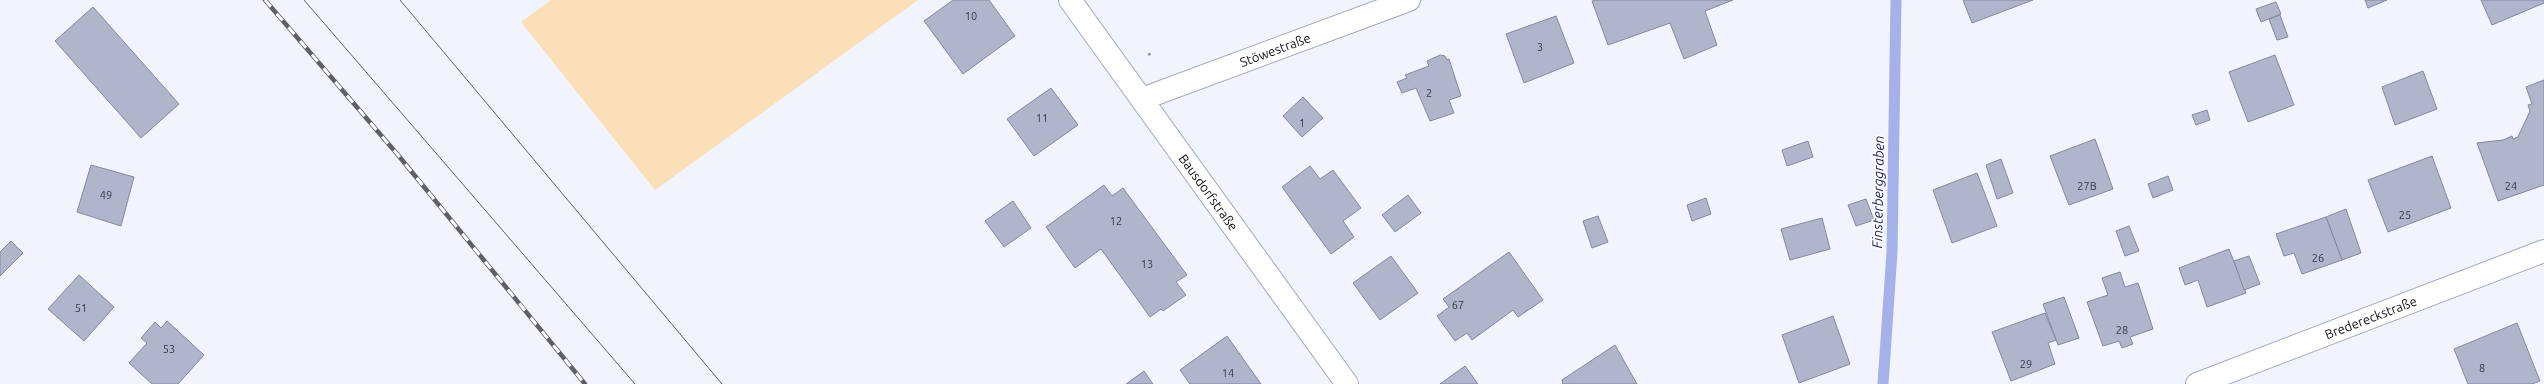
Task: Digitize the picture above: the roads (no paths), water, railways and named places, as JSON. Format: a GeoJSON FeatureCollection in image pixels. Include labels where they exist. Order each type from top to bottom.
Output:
{"type":"FeatureCollection","features":[{"type":"Feature","properties":{"kind":"street","name":"Bausdorfstraße"},"geometry":{"type":"LineString","coordinates":[[1070,0],[1347,384]]}},
{"type":"Feature","properties":{"kind":"street","name":"Stöwestraße"},"geometry":{"type":"LineString","coordinates":[[1142,99],[1409,0]]}},
{"type":"Feature","properties":{"kind":"street","name":"Bredereckstraße"},"geometry":{"type":"LineString","coordinates":[[2197,384],[2544,251]]}},
{"type":"Feature","properties":{"kind":"waterway","name":"Finsterberggraben"},"geometry":{"type":"LineString","coordinates":[[1883,384],[1892,252],[1896,0]]}},
{"type":"Feature","properties":{"kind":"tram line"},"geometry":{"type":"LineString","coordinates":[[304,0],[635,384]]}},
{"type":"Feature","properties":{"kind":"tram line"},"geometry":{"type":"LineString","coordinates":[[400,0],[722,384]]}},
{"type":"Feature","properties":{"kind":"railway"},"geometry":{"type":"LineString","coordinates":[[265,0],[398,155],[585,384]]}}]}
